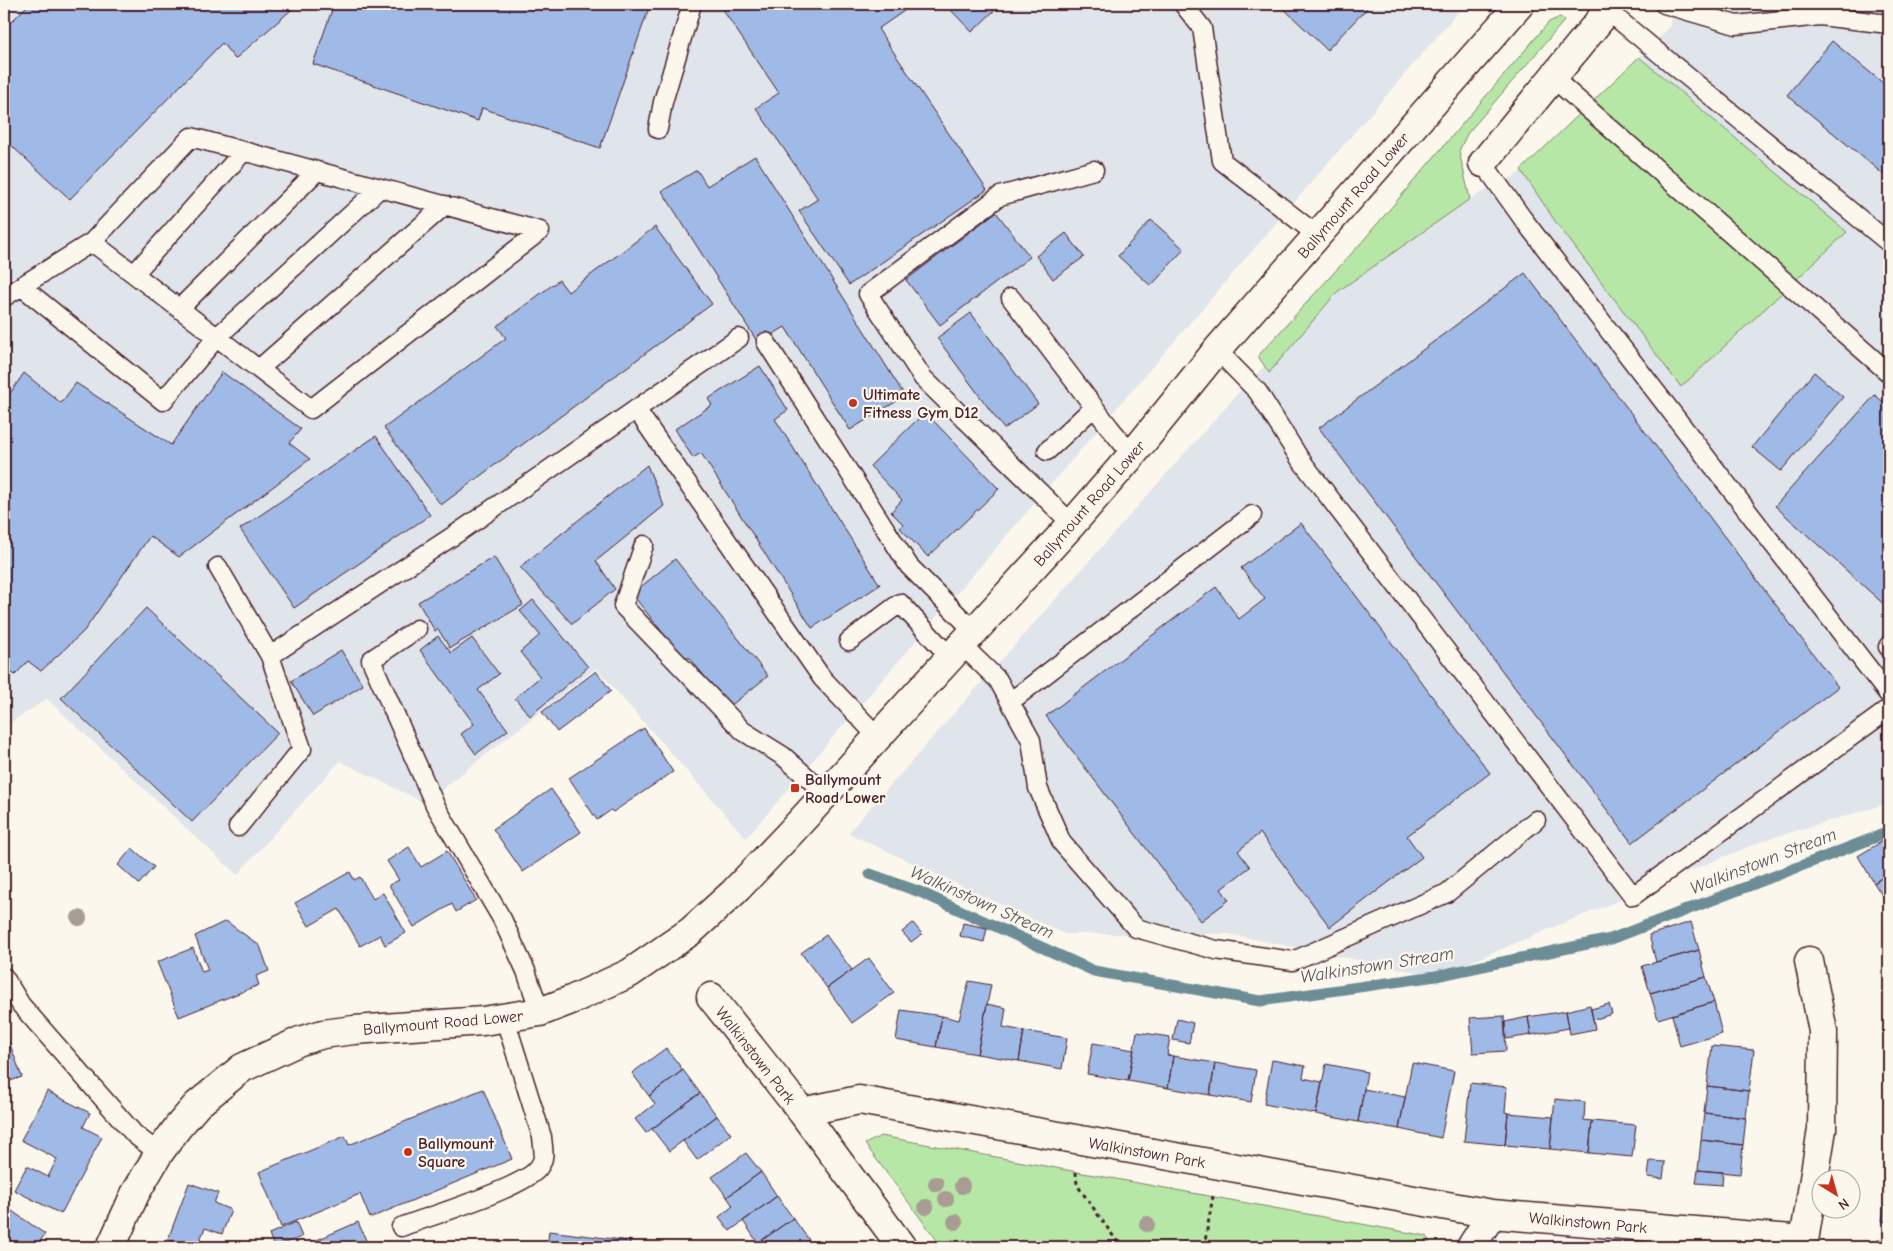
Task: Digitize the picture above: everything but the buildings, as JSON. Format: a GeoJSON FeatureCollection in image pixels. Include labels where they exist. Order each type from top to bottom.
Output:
{"type":"FeatureCollection","features":[{"type":"Feature","properties":{"kind":"street","name":"Ballymount Road Lower"},"geometry":{"type":"LineString","coordinates":[[111,1247],[135,1194],[159,1154],[197,1105],[242,1068],[300,1041],[322,1034],[505,1019],[540,1012],[630,974],[691,931],[734,892],[791,832],[1072,524],[1132,455],[1217,350],[1520,4]]}},
{"type":"Feature","properties":{"kind":"street"},"geometry":{"type":"LineString","coordinates":[[1483,163],[1553,78],[1608,6]]}},
{"type":"Feature","properties":{"kind":"street","name":"Walkinstown Park"},"geometry":{"type":"LineString","coordinates":[[802,1112],[859,1100],[1492,1214],[1804,1244],[1822,1129],[1822,1031],[1809,961]]}},
{"type":"Feature","properties":{"kind":"street","name":"Walkinstown Park"},"geometry":{"type":"LineString","coordinates":[[711,997],[802,1112],[902,1247]]}},
{"type":"Feature","properties":{"kind":"street"},"geometry":{"type":"LineString","coordinates":[[1472,1247],[1492,1214]]}},
{"type":"Feature","properties":{"kind":"lane"},"geometry":{"type":"LineString","coordinates":[[658,129],[663,102],[692,4]]}},
{"type":"Feature","properties":{"kind":"lane"},"geometry":{"type":"LineString","coordinates":[[1182,4],[1202,28],[1222,161],[1318,235]]}},
{"type":"Feature","properties":{"kind":"lane"},"geometry":{"type":"LineString","coordinates":[[1664,4],[1736,26],[1820,16],[1889,24]]}},
{"type":"Feature","properties":{"kind":"lane"},"geometry":{"type":"LineString","coordinates":[[1608,6],[1889,243]]}},
{"type":"Feature","properties":{"kind":"lane"},"geometry":{"type":"LineString","coordinates":[[1553,78],[1889,373]]}},
{"type":"Feature","properties":{"kind":"lane"},"geometry":{"type":"LineString","coordinates":[[4,297],[92,242],[191,137],[540,230],[311,409],[92,242]]}},
{"type":"Feature","properties":{"kind":"lane"},"geometry":{"type":"LineString","coordinates":[[134,274],[244,152]]}},
{"type":"Feature","properties":{"kind":"lane"},"geometry":{"type":"LineString","coordinates":[[1483,163],[1523,219],[1889,695]]}},
{"type":"Feature","properties":{"kind":"lane"},"geometry":{"type":"LineString","coordinates":[[1072,524],[923,378],[868,294],[1000,196],[1094,170]]}},
{"type":"Feature","properties":{"kind":"lane"},"geometry":{"type":"LineString","coordinates":[[180,308],[317,171]]}},
{"type":"Feature","properties":{"kind":"lane"},"geometry":{"type":"LineString","coordinates":[[21,286],[163,401],[217,337],[380,188]]}},
{"type":"Feature","properties":{"kind":"lane"},"geometry":{"type":"LineString","coordinates":[[259,369],[445,205]]}},
{"type":"Feature","properties":{"kind":"lane"},"geometry":{"type":"LineString","coordinates":[[1012,298],[1132,455]]}},
{"type":"Feature","properties":{"kind":"lane"},"geometry":{"type":"LineString","coordinates":[[270,656],[459,532],[739,338]]}},
{"type":"Feature","properties":{"kind":"lane"},"geometry":{"type":"LineString","coordinates":[[766,342],[908,566],[962,644],[998,680],[1031,740],[1038,788],[1062,843],[1136,928],[1216,950],[1293,961],[1448,893],[1536,820]]}},
{"type":"Feature","properties":{"kind":"lane"},"geometry":{"type":"LineString","coordinates":[[1217,350],[1258,392],[1300,459],[1633,896],[1889,709]]}},
{"type":"Feature","properties":{"kind":"lane"},"geometry":{"type":"LineString","coordinates":[[1046,451],[1094,407]]}},
{"type":"Feature","properties":{"kind":"lane"},"geometry":{"type":"LineString","coordinates":[[636,409],[822,678],[878,736]]}},
{"type":"Feature","properties":{"kind":"lane"},"geometry":{"type":"LineString","coordinates":[[1010,702],[1252,515]]}},
{"type":"Feature","properties":{"kind":"lane"},"geometry":{"type":"LineString","coordinates":[[644,545],[623,606],[743,731],[783,756],[825,793]]}},
{"type":"Feature","properties":{"kind":"lane"},"geometry":{"type":"LineString","coordinates":[[218,567],[270,656],[302,749],[238,827]]}},
{"type":"Feature","properties":{"kind":"lane"},"geometry":{"type":"LineString","coordinates":[[849,641],[900,603],[962,644]]}},
{"type":"Feature","properties":{"kind":"lane"},"geometry":{"type":"LineString","coordinates":[[417,629],[371,660],[435,805],[502,919],[526,971],[540,1012]]}},
{"type":"Feature","properties":{"kind":"lane"},"geometry":{"type":"LineString","coordinates":[[4,978],[21,1005],[116,1113],[136,1135],[159,1154]]}},
{"type":"Feature","properties":{"kind":"lane"},"geometry":{"type":"LineString","coordinates":[[401,1227],[508,1188],[538,1169],[544,1156],[542,1137],[505,1019]]}},
{"type":"Feature","properties":{"kind":"path"},"geometry":{"type":"LineString","coordinates":[[1072,1139],[1077,1185],[1121,1247]]}},
{"type":"Feature","properties":{"kind":"path"},"geometry":{"type":"LineString","coordinates":[[1204,1247],[1219,1165]]}},
{"type":"Feature","properties":{"kind":"shaded area"},"geometry":{"type":"Polygon","coordinates":[[[4,4],[1465,4],[746,838],[596,668],[451,782],[427,804],[340,761],[237,875],[47,699],[4,727],[4,4]]]}},
{"type":"Feature","properties":{"kind":"shaded area"},"geometry":{"type":"Polygon","coordinates":[[[1671,4],[1889,4],[1889,803],[1765,840],[1436,976],[1229,934],[1065,934],[848,833],[1240,391],[1337,292],[1464,202],[1518,174],[1671,26],[1671,4]]]}},
{"type":"Feature","properties":{"kind":"green space"},"geometry":{"type":"Polygon","coordinates":[[[1560,17],[1565,20],[1467,134],[1459,151],[1470,199],[1337,292],[1269,373],[1258,356],[1361,243],[1549,22],[1560,17]]]}},
{"type":"Feature","properties":{"kind":"green space"},"geometry":{"type":"Polygon","coordinates":[[[1639,57],[1847,232],[1681,387],[1555,221],[1521,170],[1639,57]]]}},
{"type":"Feature","properties":{"kind":"green space"},"geometry":{"type":"Polygon","coordinates":[[[881,1136],[1427,1236],[1430,1245],[1427,1247],[942,1247],[865,1144],[881,1136]]]}},
{"type":"Feature","properties":{"kind":"waterway","name":"Walkinstown Stream"},"geometry":{"type":"LineString","coordinates":[[870,874],[920,892],[1094,971],[1260,1001],[1436,976],[1611,939],[1889,832]]}},
{"type":"Feature","properties":{"kind":"place","name":"Ultimate Fitness Gym D12"},"geometry":{"type":"Point","coordinates":[853,403]}},
{"type":"Feature","properties":{"kind":"place","name":"Ballymount Road Lower"},"geometry":{"type":"Point","coordinates":[795,788]}},
{"type":"Feature","properties":{"kind":"place","name":"Ballymount Square"},"geometry":{"type":"Point","coordinates":[408,1152]}}]}
